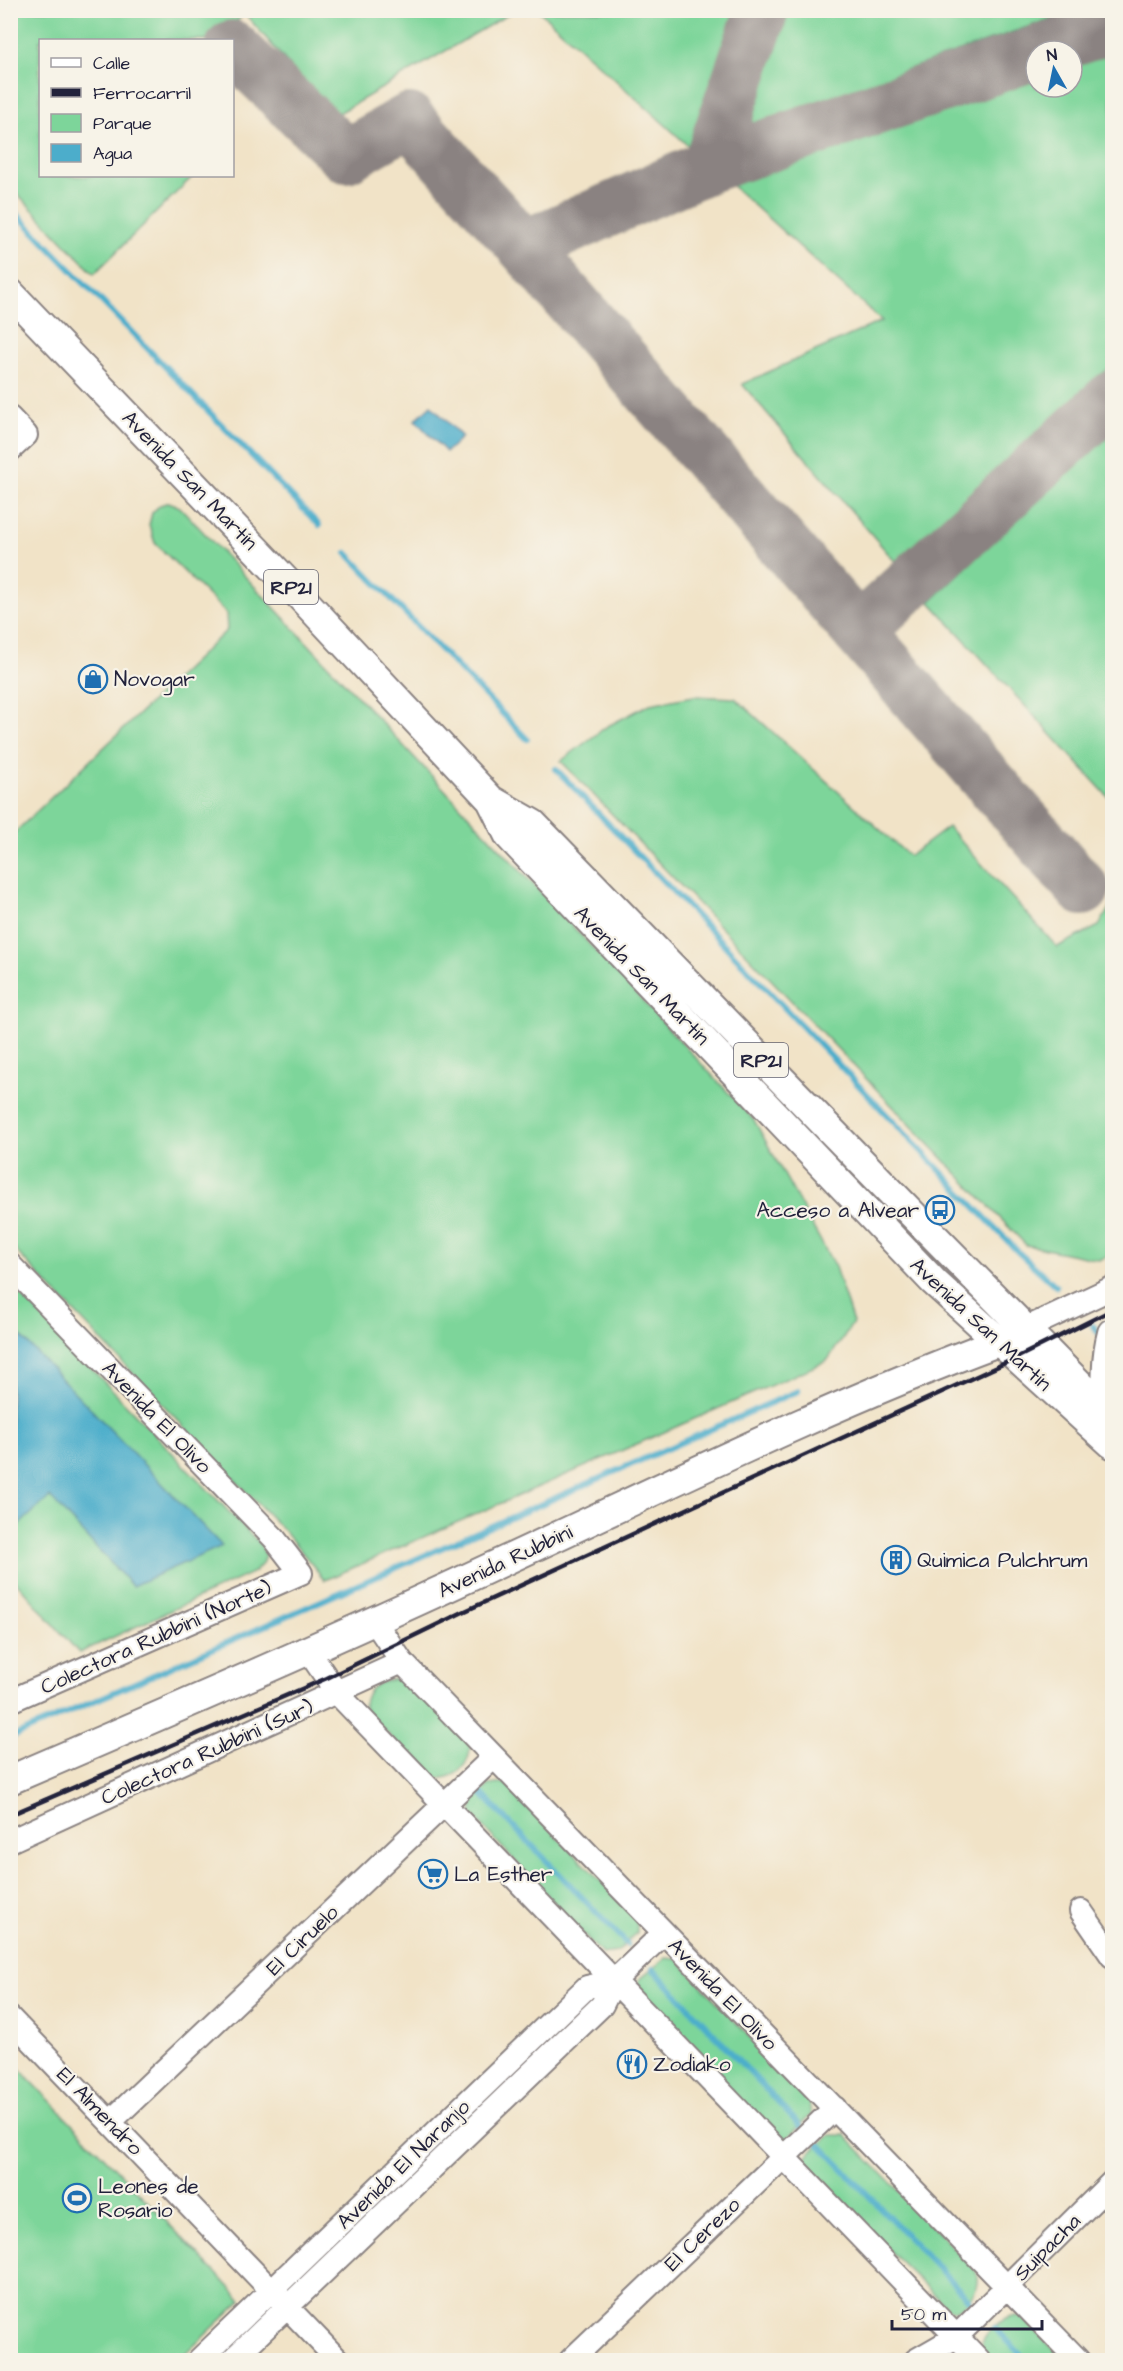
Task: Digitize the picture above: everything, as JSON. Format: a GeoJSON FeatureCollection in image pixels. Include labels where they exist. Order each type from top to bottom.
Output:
{"type":"FeatureCollection","features":[{"type":"Feature","properties":{"kind":"main road","name":"Avenida San Martín"},"geometry":{"type":"LineString","coordinates":[[10,293],[491,800],[509,836],[933,1282],[1113,1444]]}},
{"type":"Feature","properties":{"kind":"main road","name":"Avenida San Martín"},"geometry":{"type":"LineString","coordinates":[[491,800],[533,824],[1110,1414]]}},
{"type":"Feature","properties":{"kind":"main road"},"geometry":{"type":"LineString","coordinates":[[1110,1414],[1106,1378],[1108,1348],[1113,1333]]}},
{"type":"Feature","properties":{"kind":"main road","name":"Avenida Rubbini"},"geometry":{"type":"LineString","coordinates":[[10,1780],[309,1652],[785,1431],[949,1360],[998,1342]]}},
{"type":"Feature","properties":{"kind":"street"},"geometry":{"type":"LineString","coordinates":[[10,418],[18,442]]}},
{"type":"Feature","properties":{"kind":"street","name":"Avenida El Olivo"},"geometry":{"type":"LineString","coordinates":[[10,1265],[274,1538],[301,1573]]}},
{"type":"Feature","properties":{"kind":"street"},"geometry":{"type":"LineString","coordinates":[[998,1342],[1113,1288]]}},
{"type":"Feature","properties":{"kind":"street","name":"Colectora Rubbini (Norte)"},"geometry":{"type":"LineString","coordinates":[[10,1701],[301,1573]]}},
{"type":"Feature","properties":{"kind":"street","name":"Avenida El Olivo"},"geometry":{"type":"LineString","coordinates":[[375,1622],[402,1662],[1078,2361]]}},
{"type":"Feature","properties":{"kind":"street"},"geometry":{"type":"LineString","coordinates":[[309,1652],[337,1693],[979,2361]]}},
{"type":"Feature","properties":{"kind":"street","name":"Colectora Rubbini (Sur)"},"geometry":{"type":"LineString","coordinates":[[10,1841],[402,1662]]}},
{"type":"Feature","properties":{"kind":"street","name":"El Ciruelo"},"geometry":{"type":"LineString","coordinates":[[110,2122],[494,1757]]}},
{"type":"Feature","properties":{"kind":"street"},"geometry":{"type":"LineString","coordinates":[[1081,1911],[1113,1956]]}},
{"type":"Feature","properties":{"kind":"street","name":"Avenida El Naranjo"},"geometry":{"type":"LineString","coordinates":[[232,2361],[602,2005],[614,1981],[664,1933]]}},
{"type":"Feature","properties":{"kind":"street","name":"Avenida El Naranjo"},"geometry":{"type":"LineString","coordinates":[[199,2361],[587,1987],[614,1981]]}},
{"type":"Feature","properties":{"kind":"street","name":"El Almendro"},"geometry":{"type":"LineString","coordinates":[[10,2018],[338,2361]]}},
{"type":"Feature","properties":{"kind":"street","name":"El Cerezo"},"geometry":{"type":"LineString","coordinates":[[571,2361],[783,2156],[835,2109]]}},
{"type":"Feature","properties":{"kind":"street","name":"Suipacha"},"geometry":{"type":"LineString","coordinates":[[956,2337],[1113,2182]]}},
{"type":"Feature","properties":{"kind":"street"},"geometry":{"type":"LineString","coordinates":[[916,2361],[956,2337]]}},
{"type":"Feature","properties":{"kind":"street"},"geometry":{"type":"LineString","coordinates":[[945,2361],[956,2337]]}},
{"type":"Feature","properties":{"kind":"green space"},"geometry":{"type":"Polygon","coordinates":[[[11,10],[514,10],[334,116],[245,14],[215,39],[39,39],[39,177],[192,177],[94,274],[11,187],[11,10]]]}},
{"type":"Feature","properties":{"kind":"green space"},"geometry":{"type":"Polygon","coordinates":[[[784,10],[1072,10],[1072,11],[743,128],[784,10]]]}},
{"type":"Feature","properties":{"kind":"green space"},"geometry":{"type":"Polygon","coordinates":[[[539,11],[740,11],[693,150],[539,11]]]}},
{"type":"Feature","properties":{"kind":"green space"},"geometry":{"type":"Polygon","coordinates":[[[1112,48],[1112,365],[898,565],[742,384],[882,321],[727,181],[1024,78],[1024,99],[1084,99],[1084,58],[1112,48]]]}},
{"type":"Feature","properties":{"kind":"green space"},"geometry":{"type":"Polygon","coordinates":[[[1112,428],[1112,801],[930,602],[1112,428]]]}},
{"type":"Feature","properties":{"kind":"green space"},"geometry":{"type":"Polygon","coordinates":[[[169,502],[180,507],[754,1120],[835,1267],[853,1323],[827,1361],[325,1580],[285,1532],[11,1246],[11,836],[227,630],[226,613],[155,543],[149,525],[152,513],[160,505],[169,502]]]}},
{"type":"Feature","properties":{"kind":"green space"},"geometry":{"type":"Polygon","coordinates":[[[694,696],[735,698],[909,856],[948,827],[1057,947],[1099,926],[1112,903],[1112,1254],[1099,1260],[1026,1245],[561,761],[606,727],[650,704],[694,696]]]}},
{"type":"Feature","properties":{"kind":"green space"},"geometry":{"type":"Polygon","coordinates":[[[10,1284],[261,1545],[265,1555],[262,1564],[254,1572],[79,1653],[11,1576],[10,1284]]]}},
{"type":"Feature","properties":{"kind":"green space"},"geometry":{"type":"Polygon","coordinates":[[[402,1678],[469,1741],[468,1758],[459,1771],[452,1775],[445,1778],[428,1776],[364,1709],[370,1690],[387,1680],[402,1678]]]}},
{"type":"Feature","properties":{"kind":"green space"},"geometry":{"type":"Polygon","coordinates":[[[505,1783],[637,1918],[637,1933],[617,1952],[602,1954],[472,1815],[473,1801],[489,1785],[505,1783]]]}},
{"type":"Feature","properties":{"kind":"green space"},"geometry":{"type":"Polygon","coordinates":[[[666,1958],[677,1959],[809,2101],[811,2115],[786,2139],[775,2139],[637,1991],[639,1980],[666,1958]]]}},
{"type":"Feature","properties":{"kind":"green space","name":"Leones de Rosario"},"geometry":{"type":"Polygon","coordinates":[[[11,2060],[242,2300],[179,2360],[11,2360],[11,2060]]]}},
{"type":"Feature","properties":{"kind":"green space"},"geometry":{"type":"Polygon","coordinates":[[[830,2135],[845,2135],[976,2271],[976,2289],[970,2300],[961,2308],[955,2311],[948,2308],[807,2171],[806,2156],[830,2135]]]}},
{"type":"Feature","properties":{"kind":"green space"},"geometry":{"type":"Polygon","coordinates":[[[1016,2316],[1023,2318],[1064,2360],[989,2360],[980,2348],[985,2337],[999,2323],[1016,2316]]]}},
{"type":"Feature","properties":{"kind":"water"},"geometry":{"type":"Polygon","coordinates":[[[431,405],[462,437],[446,452],[415,420],[431,405]]]}},
{"type":"Feature","properties":{"kind":"water"},"geometry":{"type":"Polygon","coordinates":[[[11,1326],[222,1546],[132,1586],[50,1497],[13,1530],[10,1527],[11,1326]]]}},
{"type":"Feature","properties":{"kind":"waterway"},"geometry":{"type":"LineString","coordinates":[[10,207],[319,525]]}},
{"type":"Feature","properties":{"kind":"waterway"},"geometry":{"type":"LineString","coordinates":[[347,553],[527,739]]}},
{"type":"Feature","properties":{"kind":"waterway"},"geometry":{"type":"LineString","coordinates":[[556,769],[1019,1253],[1056,1286]]}},
{"type":"Feature","properties":{"kind":"waterway"},"geometry":{"type":"LineString","coordinates":[[1093,1326],[1099,1333]]}},
{"type":"Feature","properties":{"kind":"waterway"},"geometry":{"type":"LineString","coordinates":[[10,1738],[798,1391]]}},
{"type":"Feature","properties":{"kind":"waterway"},"geometry":{"type":"LineString","coordinates":[[481,1793],[627,1944]]}},
{"type":"Feature","properties":{"kind":"waterway"},"geometry":{"type":"LineString","coordinates":[[653,1969],[801,2127]]}},
{"type":"Feature","properties":{"kind":"waterway"},"geometry":{"type":"LineString","coordinates":[[819,2144],[970,2301]]}},
{"type":"Feature","properties":{"kind":"waterway"},"geometry":{"type":"LineString","coordinates":[[995,2328],[1026,2360]]}},
{"type":"Feature","properties":{"kind":"taxiway"},"geometry":{"type":"LineString","coordinates":[[709,166],[762,10]]}},
{"type":"Feature","properties":{"kind":"taxiway"},"geometry":{"type":"LineString","coordinates":[[1076,39],[1112,26]]}},
{"type":"Feature","properties":{"kind":"taxiway"},"geometry":{"type":"LineString","coordinates":[[234,49],[346,156],[409,120],[524,247],[1083,889]]}},
{"type":"Feature","properties":{"kind":"taxiway"},"geometry":{"type":"LineString","coordinates":[[524,247],[709,166],[1024,57]]}},
{"type":"Feature","properties":{"kind":"taxiway"},"geometry":{"type":"LineString","coordinates":[[858,631],[1112,398]]}},
{"type":"Feature","properties":{"kind":"railway"},"geometry":{"type":"LineString","coordinates":[[10,1815],[327,1678],[463,1612],[1016,1358],[1112,1310]]}},
{"type":"Feature","properties":{"kind":"place","name":"Novogar"},"geometry":{"type":"Point","coordinates":[93,679]}},
{"type":"Feature","properties":{"kind":"place","name":"Acceso a Alvear"},"geometry":{"type":"Point","coordinates":[940,1210]}},
{"type":"Feature","properties":{"kind":"place","name":"Quimica Pulchrum"},"geometry":{"type":"Point","coordinates":[896,1560]}},
{"type":"Feature","properties":{"kind":"place","name":"La Esther"},"geometry":{"type":"Point","coordinates":[433,1874]}},
{"type":"Feature","properties":{"kind":"place","name":"Zodiako"},"geometry":{"type":"Point","coordinates":[632,2064]}},
{"type":"Feature","properties":{"kind":"place","name":"Leones de Rosario"},"geometry":{"type":"Point","coordinates":[77,2198]}}]}
